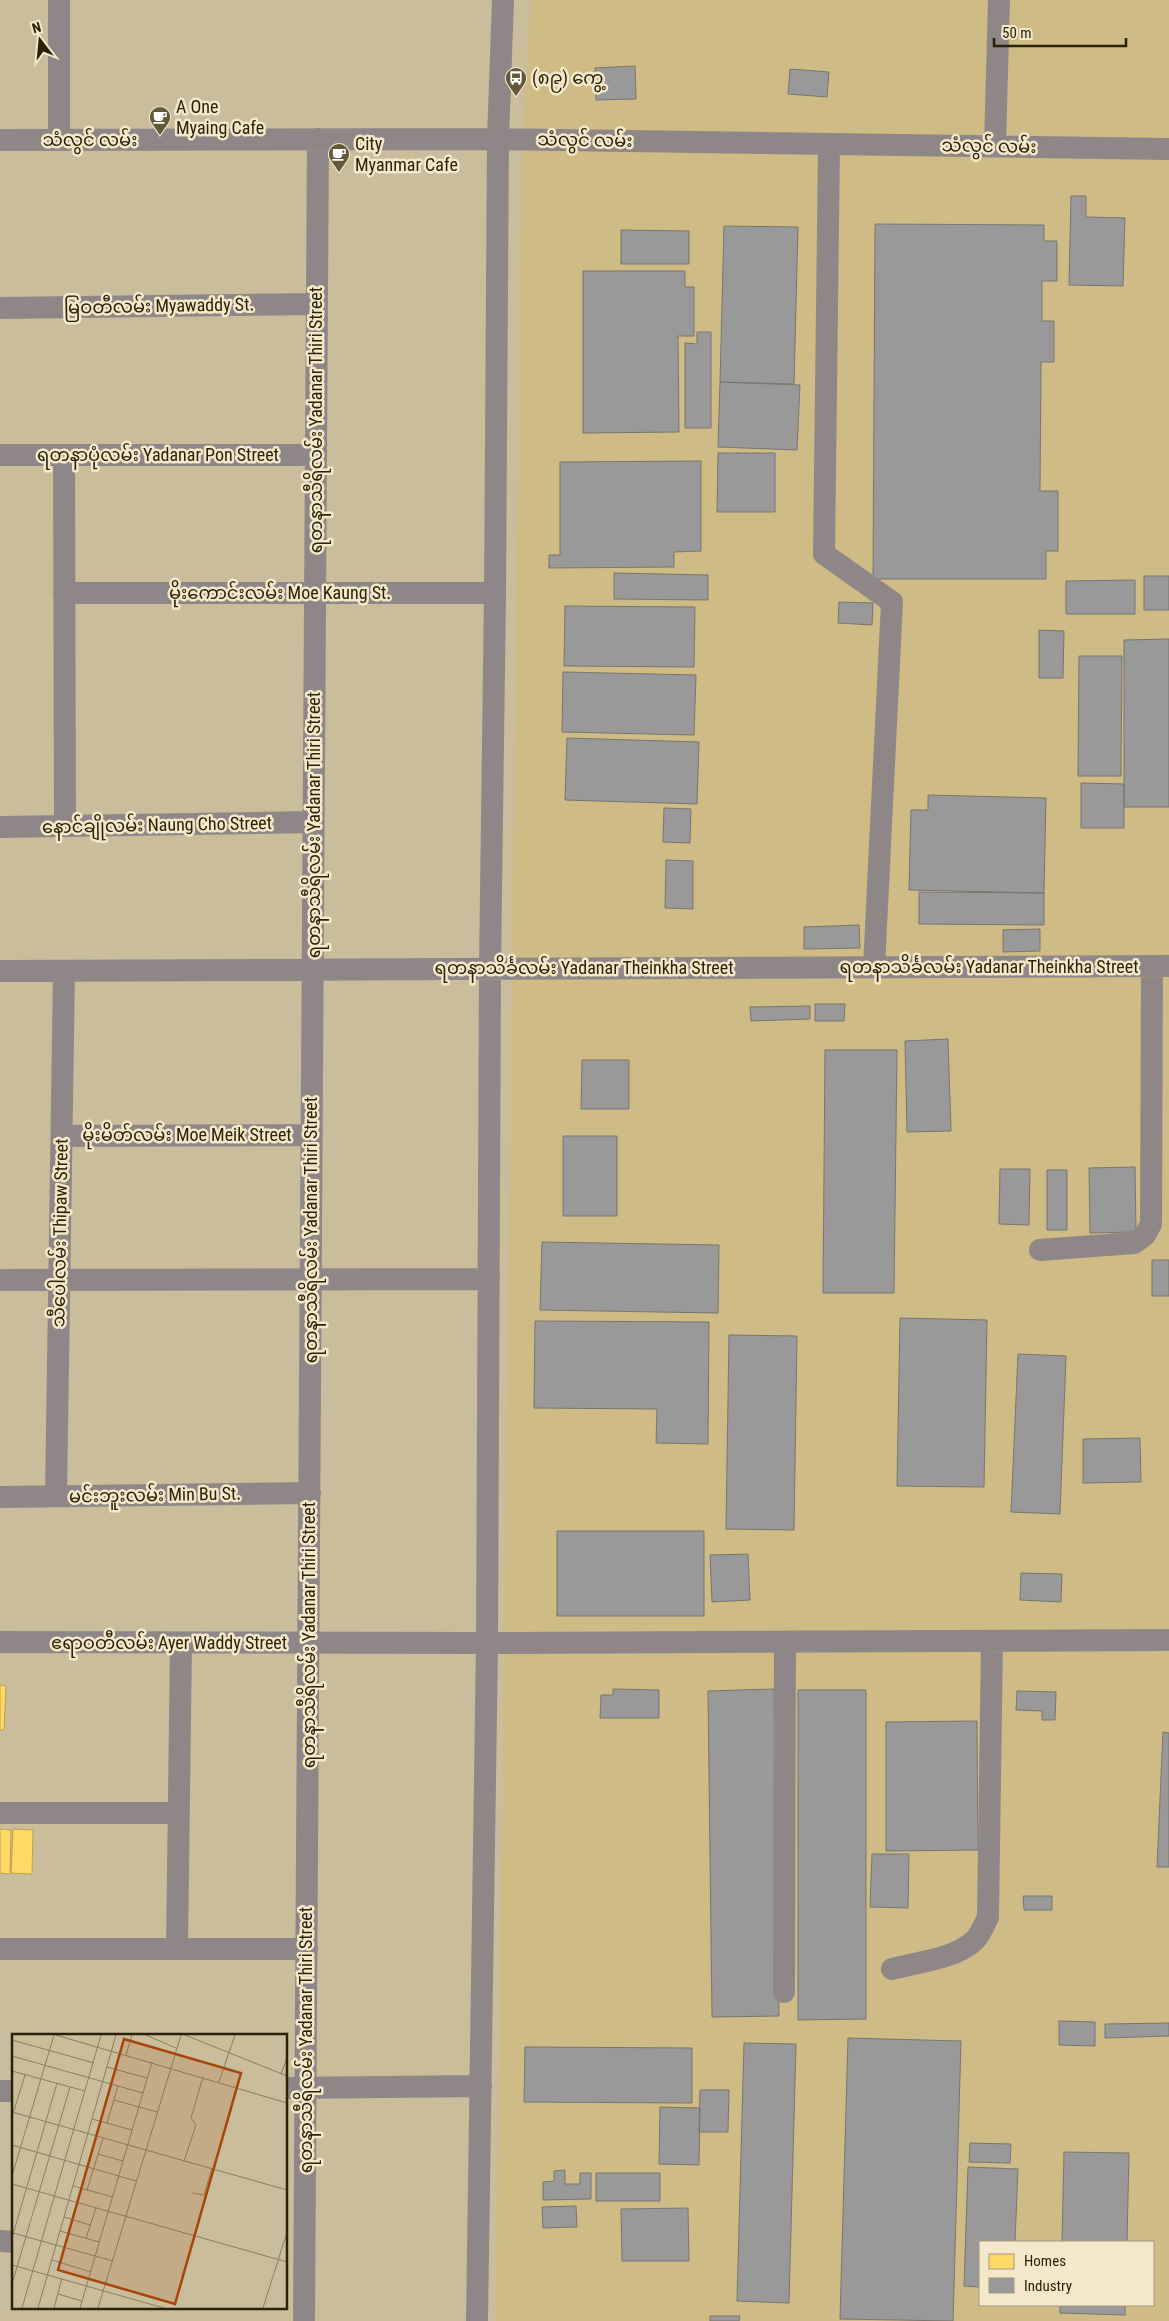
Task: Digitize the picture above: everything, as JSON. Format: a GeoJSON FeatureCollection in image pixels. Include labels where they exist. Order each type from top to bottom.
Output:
{"type":"FeatureCollection","features":[{"type":"Feature","properties":{"kind":"street"},"geometry":{"type":"LineString","coordinates":[[59,0],[60,140]]}},
{"type":"Feature","properties":{"kind":"street"},"geometry":{"type":"LineString","coordinates":[[477,2321],[487,1643],[490,968],[498,139],[503,0]]}},
{"type":"Feature","properties":{"kind":"street"},"geometry":{"type":"LineString","coordinates":[[995,146],[999,0]]}},
{"type":"Feature","properties":{"kind":"street","name":"ရတနာသီရိလမ်း Yadanar Thiri Street"},"geometry":{"type":"LineString","coordinates":[[304,2321],[296,2245],[296,2088],[307,1949],[318,139]]}},
{"type":"Feature","properties":{"kind":"street","name":"သံလွင် လမ်း"},"geometry":{"type":"LineString","coordinates":[[0,140],[498,139],[1169,149]]}},
{"type":"Feature","properties":{"kind":"street"},"geometry":{"type":"LineString","coordinates":[[829,144],[824,554],[892,602],[874,967]]}},
{"type":"Feature","properties":{"kind":"street","name":"မြဝတီလမ်း Myawaddy St."},"geometry":{"type":"LineString","coordinates":[[0,308],[317,304]]}},
{"type":"Feature","properties":{"kind":"street","name":"ရတနာပုံလမ်း Yadanar Pon Street"},"geometry":{"type":"LineString","coordinates":[[0,455],[316,455]]}},
{"type":"Feature","properties":{"kind":"street"},"geometry":{"type":"LineString","coordinates":[[64,455],[65,826]]}},
{"type":"Feature","properties":{"kind":"street","name":"မိုးကောင်းလမ်း Moe Kaung St."},"geometry":{"type":"LineString","coordinates":[[64,593],[495,593]]}},
{"type":"Feature","properties":{"kind":"street","name":"နောင်ချိုလမ်း Naung Cho Street"},"geometry":{"type":"LineString","coordinates":[[0,827],[314,822]]}},
{"type":"Feature","properties":{"kind":"street"},"geometry":{"type":"LineString","coordinates":[[1040,1250],[1134,1243],[1148,1231],[1151,1224],[1161,966]]}},
{"type":"Feature","properties":{"kind":"street","name":"ရတနာသိင်္ခလမ်း Yadanar Theinkha Street"},"geometry":{"type":"LineString","coordinates":[[0,970],[1161,966]]}},
{"type":"Feature","properties":{"kind":"street","name":"သီပေါလမ်း Thipaw Street"},"geometry":{"type":"LineString","coordinates":[[56,1496],[64,970]]}},
{"type":"Feature","properties":{"kind":"street","name":"မိုးမိတ်လမ်း Moe Meik Street"},"geometry":{"type":"LineString","coordinates":[[62,1136],[312,1135]]}},
{"type":"Feature","properties":{"kind":"street"},"geometry":{"type":"LineString","coordinates":[[0,1280],[489,1279]]}},
{"type":"Feature","properties":{"kind":"street","name":"မင်းဘူးလမ်း Min Bu St."},"geometry":{"type":"LineString","coordinates":[[0,1497],[310,1493]]}},
{"type":"Feature","properties":{"kind":"street","name":"ဧရာဝတီလမ်း Ayer Waddy Street"},"geometry":{"type":"LineString","coordinates":[[0,1642],[487,1643],[1169,1640]]}},
{"type":"Feature","properties":{"kind":"street"},"geometry":{"type":"LineString","coordinates":[[892,1969],[957,1952],[974,1941],[982,1932],[988,1917],[992,1641]]}},
{"type":"Feature","properties":{"kind":"street"},"geometry":{"type":"LineString","coordinates":[[784,1992],[785,1642]]}},
{"type":"Feature","properties":{"kind":"street"},"geometry":{"type":"LineString","coordinates":[[177,1949],[182,1643]]}},
{"type":"Feature","properties":{"kind":"street"},"geometry":{"type":"LineString","coordinates":[[0,1814],[179,1813]]}},
{"type":"Feature","properties":{"kind":"street"},"geometry":{"type":"LineString","coordinates":[[0,1949],[307,1949]]}},
{"type":"Feature","properties":{"kind":"street"},"geometry":{"type":"LineString","coordinates":[[296,2088],[481,2086]]}},
{"type":"Feature","properties":{"kind":"shaded area"},"geometry":{"type":"Polygon","coordinates":[[[531,0],[1169,0],[1169,2321],[496,2321],[522,164],[531,0]]]}},
{"type":"Feature","properties":{"kind":"building: Homes"},"geometry":{"type":"Polygon","coordinates":[[[0,1685],[6,1686],[4,1730],[0,1730],[0,1685]]]}},
{"type":"Feature","properties":{"kind":"building: Homes"},"geometry":{"type":"Polygon","coordinates":[[[0,1829],[11,1830],[10,1874],[0,1873],[0,1829]]]}},
{"type":"Feature","properties":{"kind":"building: Homes"},"geometry":{"type":"Polygon","coordinates":[[[13,1829],[33,1830],[32,1874],[11,1873],[13,1829]]]}},
{"type":"Feature","properties":{"kind":"building: Industry"},"geometry":{"type":"Polygon","coordinates":[[[635,66],[636,99],[596,100],[595,68],[635,66]]]}},
{"type":"Feature","properties":{"kind":"building: Industry"},"geometry":{"type":"Polygon","coordinates":[[[790,69],[829,72],[827,97],[788,94],[790,69]]]}},
{"type":"Feature","properties":{"kind":"building: Industry"},"geometry":{"type":"Polygon","coordinates":[[[1071,196],[1086,196],[1086,217],[1125,218],[1123,286],[1069,285],[1071,196]]]}},
{"type":"Feature","properties":{"kind":"building: Industry"},"geometry":{"type":"Polygon","coordinates":[[[875,224],[1044,225],[1044,241],[1057,241],[1057,281],[1042,281],[1042,321],[1054,321],[1054,362],[1041,362],[1040,491],[1058,491],[1058,551],[1046,551],[1046,579],[873,579],[875,224]]]}},
{"type":"Feature","properties":{"kind":"building: Industry"},"geometry":{"type":"Polygon","coordinates":[[[724,226],[798,227],[794,384],[720,382],[724,226]]]}},
{"type":"Feature","properties":{"kind":"building: Industry"},"geometry":{"type":"Polygon","coordinates":[[[621,230],[689,231],[689,264],[621,264],[621,230]]]}},
{"type":"Feature","properties":{"kind":"building: Industry"},"geometry":{"type":"Polygon","coordinates":[[[583,271],[685,271],[685,287],[694,287],[694,336],[678,336],[679,432],[583,433],[583,271]]]}},
{"type":"Feature","properties":{"kind":"building: Industry"},"geometry":{"type":"Polygon","coordinates":[[[697,332],[711,332],[711,428],[685,428],[685,343],[697,344],[697,332]]]}},
{"type":"Feature","properties":{"kind":"building: Industry"},"geometry":{"type":"Polygon","coordinates":[[[720,382],[800,385],[797,450],[718,447],[720,382]]]}},
{"type":"Feature","properties":{"kind":"building: Industry"},"geometry":{"type":"Polygon","coordinates":[[[718,453],[775,453],[775,512],[717,512],[718,453]]]}},
{"type":"Feature","properties":{"kind":"building: Industry"},"geometry":{"type":"Polygon","coordinates":[[[701,461],[701,551],[674,552],[674,567],[549,568],[549,555],[560,555],[560,462],[701,461]]]}},
{"type":"Feature","properties":{"kind":"building: Industry"},"geometry":{"type":"Polygon","coordinates":[[[614,573],[708,575],[708,600],[614,599],[614,573]]]}},
{"type":"Feature","properties":{"kind":"building: Industry"},"geometry":{"type":"Polygon","coordinates":[[[1144,576],[1169,576],[1169,610],[1144,610],[1144,576]]]}},
{"type":"Feature","properties":{"kind":"building: Industry"},"geometry":{"type":"Polygon","coordinates":[[[1135,580],[1135,614],[1066,614],[1066,581],[1135,580]]]}},
{"type":"Feature","properties":{"kind":"building: Industry"},"geometry":{"type":"Polygon","coordinates":[[[839,602],[873,603],[872,625],[838,623],[839,602]]]}},
{"type":"Feature","properties":{"kind":"building: Industry"},"geometry":{"type":"Polygon","coordinates":[[[565,606],[695,607],[694,667],[564,666],[565,606]]]}},
{"type":"Feature","properties":{"kind":"building: Industry"},"geometry":{"type":"Polygon","coordinates":[[[1039,630],[1064,631],[1063,678],[1039,678],[1039,630]]]}},
{"type":"Feature","properties":{"kind":"building: Industry"},"geometry":{"type":"Polygon","coordinates":[[[1169,639],[1169,807],[1124,807],[1124,640],[1169,639]]]}},
{"type":"Feature","properties":{"kind":"building: Industry"},"geometry":{"type":"Polygon","coordinates":[[[1079,656],[1122,656],[1121,776],[1078,776],[1079,656]]]}},
{"type":"Feature","properties":{"kind":"building: Industry"},"geometry":{"type":"Polygon","coordinates":[[[563,672],[696,675],[694,735],[562,732],[563,672]]]}},
{"type":"Feature","properties":{"kind":"building: Industry"},"geometry":{"type":"Polygon","coordinates":[[[567,738],[699,742],[697,804],[565,800],[567,738]]]}},
{"type":"Feature","properties":{"kind":"building: Industry"},"geometry":{"type":"Polygon","coordinates":[[[1081,783],[1124,784],[1124,828],[1081,828],[1081,783]]]}},
{"type":"Feature","properties":{"kind":"building: Industry"},"geometry":{"type":"Polygon","coordinates":[[[928,795],[1046,798],[1044,893],[909,890],[911,810],[928,810],[928,795]]]}},
{"type":"Feature","properties":{"kind":"building: Industry"},"geometry":{"type":"Polygon","coordinates":[[[664,808],[691,809],[690,843],[663,842],[664,808]]]}},
{"type":"Feature","properties":{"kind":"building: Industry"},"geometry":{"type":"Polygon","coordinates":[[[666,860],[693,861],[693,909],[665,908],[666,860]]]}},
{"type":"Feature","properties":{"kind":"building: Industry"},"geometry":{"type":"Polygon","coordinates":[[[919,892],[1044,893],[1044,925],[919,924],[919,892]]]}},
{"type":"Feature","properties":{"kind":"building: Industry"},"geometry":{"type":"Polygon","coordinates":[[[859,925],[860,948],[804,949],[804,927],[859,925]]]}},
{"type":"Feature","properties":{"kind":"building: Industry"},"geometry":{"type":"Polygon","coordinates":[[[1040,929],[1040,951],[1003,952],[1003,930],[1040,929]]]}},
{"type":"Feature","properties":{"kind":"building: Industry"},"geometry":{"type":"Polygon","coordinates":[[[815,1004],[845,1004],[844,1021],[815,1021],[815,1004]]]}},
{"type":"Feature","properties":{"kind":"building: Industry"},"geometry":{"type":"Polygon","coordinates":[[[810,1006],[810,1019],[751,1021],[750,1007],[810,1006]]]}},
{"type":"Feature","properties":{"kind":"building: Industry"},"geometry":{"type":"Polygon","coordinates":[[[948,1039],[951,1131],[907,1132],[905,1041],[948,1039]]]}},
{"type":"Feature","properties":{"kind":"building: Industry"},"geometry":{"type":"Polygon","coordinates":[[[825,1050],[897,1050],[894,1293],[823,1293],[825,1050]]]}},
{"type":"Feature","properties":{"kind":"building: Industry"},"geometry":{"type":"Polygon","coordinates":[[[582,1060],[629,1060],[629,1109],[581,1109],[582,1060]]]}},
{"type":"Feature","properties":{"kind":"building: Industry"},"geometry":{"type":"Polygon","coordinates":[[[563,1136],[617,1136],[617,1216],[563,1216],[563,1136]]]}},
{"type":"Feature","properties":{"kind":"building: Industry"},"geometry":{"type":"Polygon","coordinates":[[[1135,1167],[1136,1232],[1090,1233],[1089,1168],[1135,1167]]]}},
{"type":"Feature","properties":{"kind":"building: Industry"},"geometry":{"type":"Polygon","coordinates":[[[1000,1169],[1030,1169],[1029,1225],[999,1224],[1000,1169]]]}},
{"type":"Feature","properties":{"kind":"building: Industry"},"geometry":{"type":"Polygon","coordinates":[[[1047,1170],[1067,1170],[1067,1230],[1047,1230],[1047,1170]]]}},
{"type":"Feature","properties":{"kind":"building: Industry"},"geometry":{"type":"Polygon","coordinates":[[[542,1242],[719,1245],[718,1313],[540,1310],[542,1242]]]}},
{"type":"Feature","properties":{"kind":"building: Industry"},"geometry":{"type":"Polygon","coordinates":[[[1152,1260],[1169,1260],[1169,1296],[1152,1296],[1152,1260]]]}},
{"type":"Feature","properties":{"kind":"building: Industry"},"geometry":{"type":"Polygon","coordinates":[[[900,1318],[987,1320],[984,1487],[897,1486],[900,1318]]]}},
{"type":"Feature","properties":{"kind":"building: Industry"},"geometry":{"type":"Polygon","coordinates":[[[535,1321],[709,1322],[708,1444],[656,1443],[657,1409],[534,1408],[535,1321]]]}},
{"type":"Feature","properties":{"kind":"building: Industry"},"geometry":{"type":"Polygon","coordinates":[[[729,1335],[797,1336],[794,1530],[726,1529],[729,1335]]]}},
{"type":"Feature","properties":{"kind":"building: Industry"},"geometry":{"type":"Polygon","coordinates":[[[1018,1354],[1066,1356],[1060,1514],[1011,1512],[1018,1354]]]}},
{"type":"Feature","properties":{"kind":"building: Industry"},"geometry":{"type":"Polygon","coordinates":[[[1140,1438],[1141,1482],[1083,1483],[1083,1439],[1140,1438]]]}},
{"type":"Feature","properties":{"kind":"building: Industry"},"geometry":{"type":"Polygon","coordinates":[[[557,1531],[704,1531],[704,1616],[557,1616],[557,1531]]]}},
{"type":"Feature","properties":{"kind":"building: Industry"},"geometry":{"type":"Polygon","coordinates":[[[748,1554],[750,1600],[712,1602],[710,1555],[748,1554]]]}},
{"type":"Feature","properties":{"kind":"building: Industry"},"geometry":{"type":"Polygon","coordinates":[[[1021,1573],[1062,1574],[1061,1602],[1020,1600],[1021,1573]]]}},
{"type":"Feature","properties":{"kind":"building: Industry"},"geometry":{"type":"Polygon","coordinates":[[[613,1689],[659,1690],[659,1718],[600,1718],[601,1695],[613,1695],[613,1689]]]}},
{"type":"Feature","properties":{"kind":"building: Industry"},"geometry":{"type":"Polygon","coordinates":[[[774,1689],[779,2016],[712,2017],[708,1691],[774,1689]]]}},
{"type":"Feature","properties":{"kind":"building: Industry"},"geometry":{"type":"Polygon","coordinates":[[[798,1690],[866,1690],[866,2019],[798,2020],[798,1690]]]}},
{"type":"Feature","properties":{"kind":"building: Industry"},"geometry":{"type":"Polygon","coordinates":[[[1017,1691],[1056,1692],[1055,1720],[1042,1720],[1042,1711],[1016,1710],[1017,1691]]]}},
{"type":"Feature","properties":{"kind":"building: Industry"},"geometry":{"type":"Polygon","coordinates":[[[977,1721],[978,1850],[886,1851],[886,1722],[977,1721]]]}},
{"type":"Feature","properties":{"kind":"building: Industry"},"geometry":{"type":"Polygon","coordinates":[[[1163,1732],[1169,1733],[1169,1867],[1157,1867],[1163,1732]]]}},
{"type":"Feature","properties":{"kind":"building: Industry"},"geometry":{"type":"Polygon","coordinates":[[[872,1854],[909,1854],[908,1908],[870,1907],[872,1854]]]}},
{"type":"Feature","properties":{"kind":"building: Industry"},"geometry":{"type":"Polygon","coordinates":[[[1023,1896],[1052,1896],[1052,1910],[1024,1910],[1023,1896]]]}},
{"type":"Feature","properties":{"kind":"building: Industry"},"geometry":{"type":"Polygon","coordinates":[[[1059,2021],[1095,2022],[1095,2046],[1059,2045],[1059,2021]]]}},
{"type":"Feature","properties":{"kind":"building: Industry"},"geometry":{"type":"Polygon","coordinates":[[[1169,2023],[1169,2036],[1105,2038],[1105,2024],[1169,2023]]]}},
{"type":"Feature","properties":{"kind":"building: Industry"},"geometry":{"type":"Polygon","coordinates":[[[848,2038],[961,2041],[953,2321],[840,2319],[848,2038]]]}},
{"type":"Feature","properties":{"kind":"building: Industry"},"geometry":{"type":"Polygon","coordinates":[[[744,2043],[796,2044],[789,2303],[737,2301],[744,2043]]]}},
{"type":"Feature","properties":{"kind":"building: Industry"},"geometry":{"type":"Polygon","coordinates":[[[525,2047],[692,2048],[692,2103],[524,2102],[525,2047]]]}},
{"type":"Feature","properties":{"kind":"building: Industry"},"geometry":{"type":"Polygon","coordinates":[[[700,2090],[729,2090],[728,2132],[699,2132],[700,2090]]]}},
{"type":"Feature","properties":{"kind":"building: Industry"},"geometry":{"type":"Polygon","coordinates":[[[660,2107],[700,2108],[699,2165],[659,2164],[660,2107]]]}},
{"type":"Feature","properties":{"kind":"building: Industry"},"geometry":{"type":"Polygon","coordinates":[[[970,2143],[1011,2144],[1010,2163],[969,2162],[970,2143]]]}},
{"type":"Feature","properties":{"kind":"building: Industry"},"geometry":{"type":"Polygon","coordinates":[[[1064,2152],[1129,2153],[1127,2241],[1062,2241],[1064,2152]]]}},
{"type":"Feature","properties":{"kind":"building: Industry"},"geometry":{"type":"Polygon","coordinates":[[[968,2167],[1018,2169],[1015,2241],[979,2241],[979,2287],[964,2286],[968,2167]]]}},
{"type":"Feature","properties":{"kind":"building: Industry"},"geometry":{"type":"Polygon","coordinates":[[[565,2170],[565,2184],[580,2184],[580,2173],[591,2173],[591,2199],[543,2200],[543,2182],[554,2181],[554,2171],[565,2170]]]}},
{"type":"Feature","properties":{"kind":"building: Industry"},"geometry":{"type":"Polygon","coordinates":[[[596,2173],[660,2173],[660,2201],[596,2201],[596,2173]]]}},
{"type":"Feature","properties":{"kind":"building: Industry"},"geometry":{"type":"Polygon","coordinates":[[[576,2206],[577,2227],[543,2228],[542,2207],[576,2206]]]}},
{"type":"Feature","properties":{"kind":"building: Industry"},"geometry":{"type":"Polygon","coordinates":[[[688,2208],[689,2261],[622,2261],[621,2209],[688,2208]]]}},
{"type":"Feature","properties":{"kind":"building: Industry"},"geometry":{"type":"Polygon","coordinates":[[[1060,2306],[1125,2306],[1125,2315],[1060,2313],[1060,2306]]]}},
{"type":"Feature","properties":{"kind":"building: Industry"},"geometry":{"type":"Polygon","coordinates":[[[710,2316],[740,2316],[739,2321],[710,2321],[710,2316]]]}},
{"type":"Feature","properties":{"kind":"place","name":"(၈၉) ကွေ့"},"geometry":{"type":"Point","coordinates":[516,97]}},
{"type":"Feature","properties":{"kind":"place","name":"A One Myaing Cafe"},"geometry":{"type":"Point","coordinates":[160,136]}},
{"type":"Feature","properties":{"kind":"place","name":"City Myanmar Cafe"},"geometry":{"type":"Point","coordinates":[339,173]}}]}
